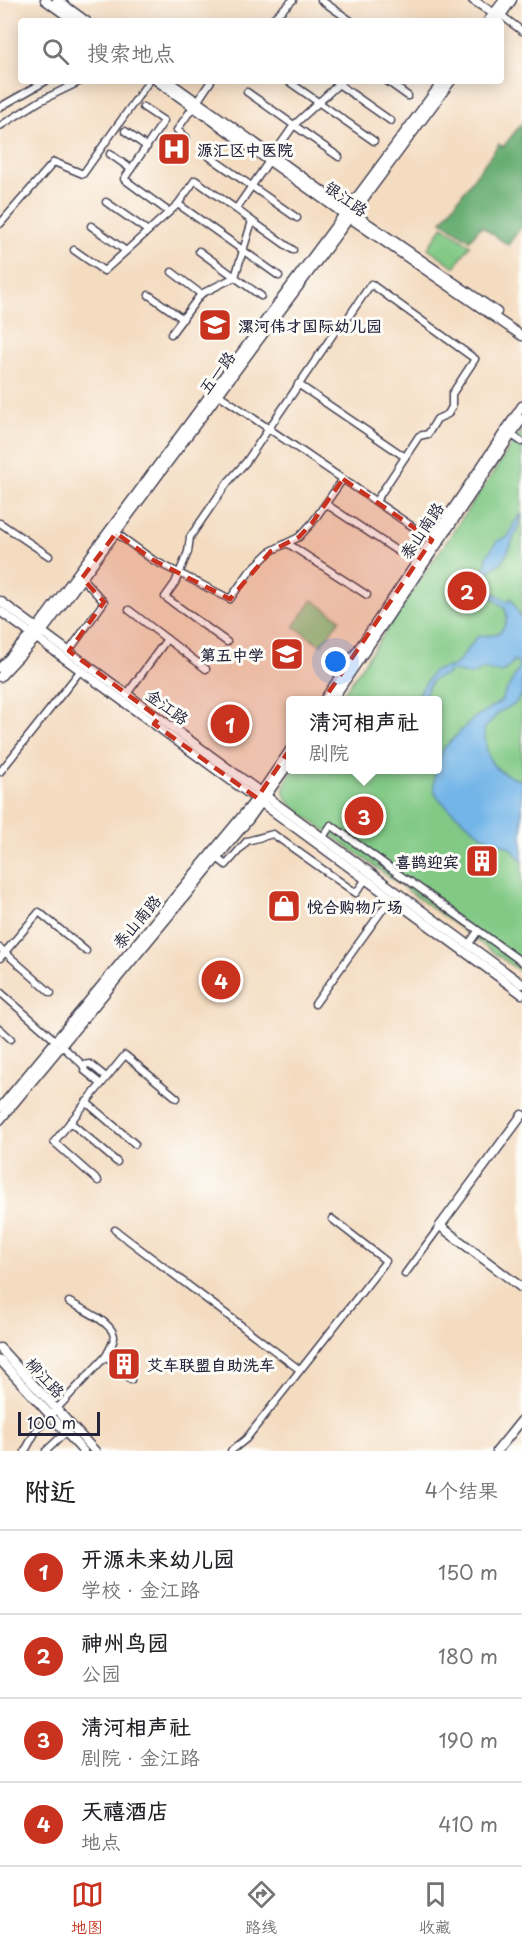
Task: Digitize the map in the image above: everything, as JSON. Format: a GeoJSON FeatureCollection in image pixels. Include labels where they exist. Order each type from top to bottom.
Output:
{"type":"FeatureCollection","features":[{"type":"Feature","properties":{"kind":"street"},"geometry":{"type":"LineString","coordinates":[[45,0],[70,18]]}},
{"type":"Feature","properties":{"kind":"street"},"geometry":{"type":"LineString","coordinates":[[57,0],[82,18]]}},
{"type":"Feature","properties":{"kind":"street"},"geometry":{"type":"LineString","coordinates":[[273,18],[293,0]]}},
{"type":"Feature","properties":{"kind":"street"},"geometry":{"type":"LineString","coordinates":[[321,0],[345,18]]}},
{"type":"Feature","properties":{"kind":"street"},"geometry":{"type":"LineString","coordinates":[[473,0],[496,18]]}},
{"type":"Feature","properties":{"kind":"street"},"geometry":{"type":"LineString","coordinates":[[496,18],[504,0]]}},
{"type":"Feature","properties":{"kind":"street"},"geometry":{"type":"LineString","coordinates":[[496,18],[512,0]]}},
{"type":"Feature","properties":{"kind":"street"},"geometry":{"type":"LineString","coordinates":[[504,22],[522,31]]}},
{"type":"Feature","properties":{"kind":"street"},"geometry":{"type":"LineString","coordinates":[[0,107],[41,84]]}},
{"type":"Feature","properties":{"kind":"street"},"geometry":{"type":"LineString","coordinates":[[0,126],[40,101],[75,84]]}},
{"type":"Feature","properties":{"kind":"street"},"geometry":{"type":"LineString","coordinates":[[0,224],[54,162],[82,174],[147,84]]}},
{"type":"Feature","properties":{"kind":"street","name":"银江路"},"geometry":{"type":"LineString","coordinates":[[162,84],[195,104],[522,336]]}},
{"type":"Feature","properties":{"kind":"street","name":"银江路"},"geometry":{"type":"LineString","coordinates":[[172,84],[195,104]]}},
{"type":"Feature","properties":{"kind":"street"},"geometry":{"type":"LineString","coordinates":[[186,137],[177,130],[209,84]]}},
{"type":"Feature","properties":{"kind":"street"},"geometry":{"type":"LineString","coordinates":[[292,84],[374,141]]}},
{"type":"Feature","properties":{"kind":"street"},"geometry":{"type":"LineString","coordinates":[[236,209],[294,125],[336,84]]}},
{"type":"Feature","properties":{"kind":"street"},"geometry":{"type":"LineString","coordinates":[[341,84],[391,121]]}},
{"type":"Feature","properties":{"kind":"street"},"geometry":{"type":"LineString","coordinates":[[391,84],[408,96]]}},
{"type":"Feature","properties":{"kind":"street","name":"五一路"},"geometry":{"type":"LineString","coordinates":[[0,668],[37,633],[441,84]]}},
{"type":"Feature","properties":{"kind":"street","name":"五一路"},"geometry":{"type":"LineString","coordinates":[[348,213],[450,84]]}},
{"type":"Feature","properties":{"kind":"street"},"geometry":{"type":"LineString","coordinates":[[247,92],[339,157]]}},
{"type":"Feature","properties":{"kind":"street"},"geometry":{"type":"LineString","coordinates":[[143,107],[164,122],[124,179],[169,212]]}},
{"type":"Feature","properties":{"kind":"street"},"geometry":{"type":"LineString","coordinates":[[125,131],[147,147]]}},
{"type":"Feature","properties":{"kind":"street"},"geometry":{"type":"LineString","coordinates":[[110,154],[131,169]]}},
{"type":"Feature","properties":{"kind":"street"},"geometry":{"type":"LineString","coordinates":[[207,155],[297,218]]}},
{"type":"Feature","properties":{"kind":"street"},"geometry":{"type":"LineString","coordinates":[[74,250],[104,271],[178,204],[195,180],[293,250]]}},
{"type":"Feature","properties":{"kind":"street"},"geometry":{"type":"LineString","coordinates":[[106,202],[148,231]]}},
{"type":"Feature","properties":{"kind":"street"},"geometry":{"type":"LineString","coordinates":[[178,204],[279,276]]}},
{"type":"Feature","properties":{"kind":"street","name":"银江路"},"geometry":{"type":"LineString","coordinates":[[348,213],[522,329]]}},
{"type":"Feature","properties":{"kind":"street"},"geometry":{"type":"LineString","coordinates":[[171,334],[201,294],[235,277],[252,221]]}},
{"type":"Feature","properties":{"kind":"street"},"geometry":{"type":"LineString","coordinates":[[91,226],[126,251]]}},
{"type":"Feature","properties":{"kind":"street"},"geometry":{"type":"LineString","coordinates":[[199,251],[261,296]]}},
{"type":"Feature","properties":{"kind":"street"},"geometry":{"type":"LineString","coordinates":[[172,272],[201,294]]}},
{"type":"Feature","properties":{"kind":"street"},"geometry":{"type":"LineString","coordinates":[[227,642],[165,597],[175,583],[188,552],[190,537],[228,482],[246,462],[298,384],[370,284],[475,359],[452,394],[452,407],[448,414],[437,419],[428,434],[419,436],[376,501]]}},
{"type":"Feature","properties":{"kind":"street"},"geometry":{"type":"LineString","coordinates":[[149,295],[183,319]]}},
{"type":"Feature","properties":{"kind":"street"},"geometry":{"type":"LineString","coordinates":[[298,384],[405,457]]}},
{"type":"Feature","properties":{"kind":"street"},"geometry":{"type":"LineString","coordinates":[[215,392],[435,542]]}},
{"type":"Feature","properties":{"kind":"street","name":"五一路"},"geometry":{"type":"LineString","coordinates":[[0,677],[116,533],[215,392]]}},
{"type":"Feature","properties":{"kind":"street","name":"泰山南路"},"geometry":{"type":"LineString","coordinates":[[335,696],[522,406]]}},
{"type":"Feature","properties":{"kind":"street","name":"泰山南路"},"geometry":{"type":"LineString","coordinates":[[327,696],[522,419]]}},
{"type":"Feature","properties":{"kind":"street"},"geometry":{"type":"LineString","coordinates":[[512,435],[522,442]]}},
{"type":"Feature","properties":{"kind":"street"},"geometry":{"type":"LineString","coordinates":[[116,533],[153,560],[230,598],[250,571],[271,551],[298,537],[312,523],[343,479]]}},
{"type":"Feature","properties":{"kind":"street"},"geometry":{"type":"LineString","coordinates":[[326,504],[397,551]]}},
{"type":"Feature","properties":{"kind":"street"},"geometry":{"type":"LineString","coordinates":[[0,523],[49,556]]}},
{"type":"Feature","properties":{"kind":"street"},"geometry":{"type":"LineString","coordinates":[[287,543],[367,595]]}},
{"type":"Feature","properties":{"kind":"street"},"geometry":{"type":"LineString","coordinates":[[69,651],[104,602],[82,578]]}},
{"type":"Feature","properties":{"kind":"street","name":"金江路"},"geometry":{"type":"LineString","coordinates":[[0,601],[81,670],[157,721],[262,798],[466,948],[522,994]]}},
{"type":"Feature","properties":{"kind":"street"},"geometry":{"type":"LineString","coordinates":[[129,610],[206,669]]}},
{"type":"Feature","properties":{"kind":"street","name":"金江路"},"geometry":{"type":"LineString","coordinates":[[0,611],[69,651],[127,694],[157,721]]}},
{"type":"Feature","properties":{"kind":"street"},"geometry":{"type":"LineString","coordinates":[[127,694],[167,639]]}},
{"type":"Feature","properties":{"kind":"street"},"geometry":{"type":"LineString","coordinates":[[0,772],[81,670]]}},
{"type":"Feature","properties":{"kind":"street","name":"泰山南路"},"geometry":{"type":"LineString","coordinates":[[196,878],[217,858],[262,798],[286,758]]}},
{"type":"Feature","properties":{"kind":"street","name":"泰山南路"},"geometry":{"type":"LineString","coordinates":[[0,1120],[59,1043],[286,768]]}},
{"type":"Feature","properties":{"kind":"street","name":"金江路"},"geometry":{"type":"LineString","coordinates":[[262,798],[323,837],[391,898],[522,984]]}},
{"type":"Feature","properties":{"kind":"street"},"geometry":{"type":"LineString","coordinates":[[323,837],[331,825],[522,962]]}},
{"type":"Feature","properties":{"kind":"street"},"geometry":{"type":"LineString","coordinates":[[217,858],[226,865],[247,841],[273,834],[356,893],[368,876]]}},
{"type":"Feature","properties":{"kind":"street"},"geometry":{"type":"LineString","coordinates":[[315,1004],[391,898]]}},
{"type":"Feature","properties":{"kind":"street"},"geometry":{"type":"LineString","coordinates":[[51,993],[2,953],[39,912],[86,951]]}},
{"type":"Feature","properties":{"kind":"street"},"geometry":{"type":"LineString","coordinates":[[466,948],[478,931]]}},
{"type":"Feature","properties":{"kind":"street"},"geometry":{"type":"LineString","coordinates":[[0,992],[83,1065],[85,1071],[100,1084]]}},
{"type":"Feature","properties":{"kind":"street"},"geometry":{"type":"LineString","coordinates":[[0,1029],[11,1039]]}},
{"type":"Feature","properties":{"kind":"street","name":"泰山南路"},"geometry":{"type":"LineString","coordinates":[[0,1108],[59,1043]]}},
{"type":"Feature","properties":{"kind":"street"},"geometry":{"type":"LineString","coordinates":[[98,1181],[54,1142],[125,1054],[177,1098]]}},
{"type":"Feature","properties":{"kind":"street"},"geometry":{"type":"LineString","coordinates":[[83,1065],[90,1064],[106,1077]]}},
{"type":"Feature","properties":{"kind":"street"},"geometry":{"type":"LineString","coordinates":[[86,1101],[135,1144]]}},
{"type":"Feature","properties":{"kind":"street"},"geometry":{"type":"LineString","coordinates":[[405,1274],[522,1115]]}},
{"type":"Feature","properties":{"kind":"street"},"geometry":{"type":"LineString","coordinates":[[70,1122],[117,1162]]}},
{"type":"Feature","properties":{"kind":"street"},"geometry":{"type":"LineString","coordinates":[[231,1451],[246,1439],[386,1261],[332,1219]]}},
{"type":"Feature","properties":{"kind":"street"},"geometry":{"type":"LineString","coordinates":[[440,1226],[522,1288]]}},
{"type":"Feature","properties":{"kind":"street"},"geometry":{"type":"LineString","coordinates":[[116,1230],[300,1370]]}},
{"type":"Feature","properties":{"kind":"street"},"geometry":{"type":"LineString","coordinates":[[25,1451],[36,1431],[106,1356],[114,1337],[111,1329],[69,1302]]}},
{"type":"Feature","properties":{"kind":"street","name":"柳江路"},"geometry":{"type":"LineString","coordinates":[[0,1348],[83,1451]]}},
{"type":"Feature","properties":{"kind":"street"},"geometry":{"type":"LineString","coordinates":[[106,1356],[131,1380]]}},
{"type":"Feature","properties":{"kind":"street","name":"柳江路"},"geometry":{"type":"LineString","coordinates":[[0,1360],[95,1451]]}},
{"type":"Feature","properties":{"kind":"street"},"geometry":{"type":"LineString","coordinates":[[496,1451],[522,1420]]}},
{"type":"Feature","properties":{"kind":"street"},"geometry":{"type":"LineString","coordinates":[[46,1451],[66,1432]]}},
{"type":"Feature","properties":{"kind":"highlighted area"},"geometry":{"type":"Polygon","coordinates":[[[343,479],[432,540],[257,798],[154,724],[159,718],[69,651],[104,602],[82,578],[116,533],[153,560],[230,599],[271,551],[299,537],[312,523],[343,479]]]}},
{"type":"Feature","properties":{"kind":"green space"},"geometry":{"type":"Polygon","coordinates":[[[522,123],[522,226],[508,245],[481,226],[470,240],[442,221],[499,144],[503,147],[522,123]]]}},
{"type":"Feature","properties":{"kind":"green space"},"geometry":{"type":"Polygon","coordinates":[[[443,226],[470,245],[455,267],[428,248],[443,226]]]}},
{"type":"Feature","properties":{"kind":"green space"},"geometry":{"type":"Polygon","coordinates":[[[522,430],[522,973],[287,801],[283,792],[291,774],[442,774],[442,696],[342,696],[522,430]]]}},
{"type":"Feature","properties":{"kind":"green space"},"geometry":{"type":"Polygon","coordinates":[[[313,600],[340,619],[321,645],[294,626],[313,600]]]}},
{"type":"Feature","properties":{"kind":"water"},"geometry":{"type":"Polygon","coordinates":[[[522,513],[504,558],[486,573],[482,585],[508,602],[511,598],[522,620],[522,694],[514,705],[499,712],[484,729],[487,750],[492,763],[503,773],[522,781],[522,861],[511,848],[483,836],[448,808],[436,795],[434,788],[435,774],[442,774],[443,749],[474,718],[500,702],[519,668],[518,663],[514,660],[500,672],[482,669],[470,675],[449,671],[446,675],[433,680],[425,696],[417,696],[433,671],[453,666],[477,637],[496,634],[503,628],[507,616],[504,607],[479,587],[477,578],[497,541],[508,537],[522,513]]]}},
{"type":"Feature","properties":{"kind":"place","name":"源汇区中医院"},"geometry":{"type":"Point","coordinates":[174,149]}},
{"type":"Feature","properties":{"kind":"place","name":"漯河伟才国际幼儿园"},"geometry":{"type":"Point","coordinates":[215,325]}},
{"type":"Feature","properties":{"kind":"place","name":"神州鸟园"},"geometry":{"type":"Point","coordinates":[467,591]}},
{"type":"Feature","properties":{"kind":"place","name":"第五中学"},"geometry":{"type":"Point","coordinates":[287,654]}},
{"type":"Feature","properties":{"kind":"place","name":"开源未来幼儿园"},"geometry":{"type":"Point","coordinates":[230,724]}},
{"type":"Feature","properties":{"kind":"place","name":"清河相声社"},"geometry":{"type":"Point","coordinates":[364,816]}},
{"type":"Feature","properties":{"kind":"place","name":"喜鹊迎宾"},"geometry":{"type":"Point","coordinates":[482,861]}},
{"type":"Feature","properties":{"kind":"place","name":"悦合购物广场"},"geometry":{"type":"Point","coordinates":[284,906]}},
{"type":"Feature","properties":{"kind":"place","name":"天禧酒店"},"geometry":{"type":"Point","coordinates":[221,980]}},
{"type":"Feature","properties":{"kind":"place","name":"艾车联盟自助洗车"},"geometry":{"type":"Point","coordinates":[124,1364]}}]}
